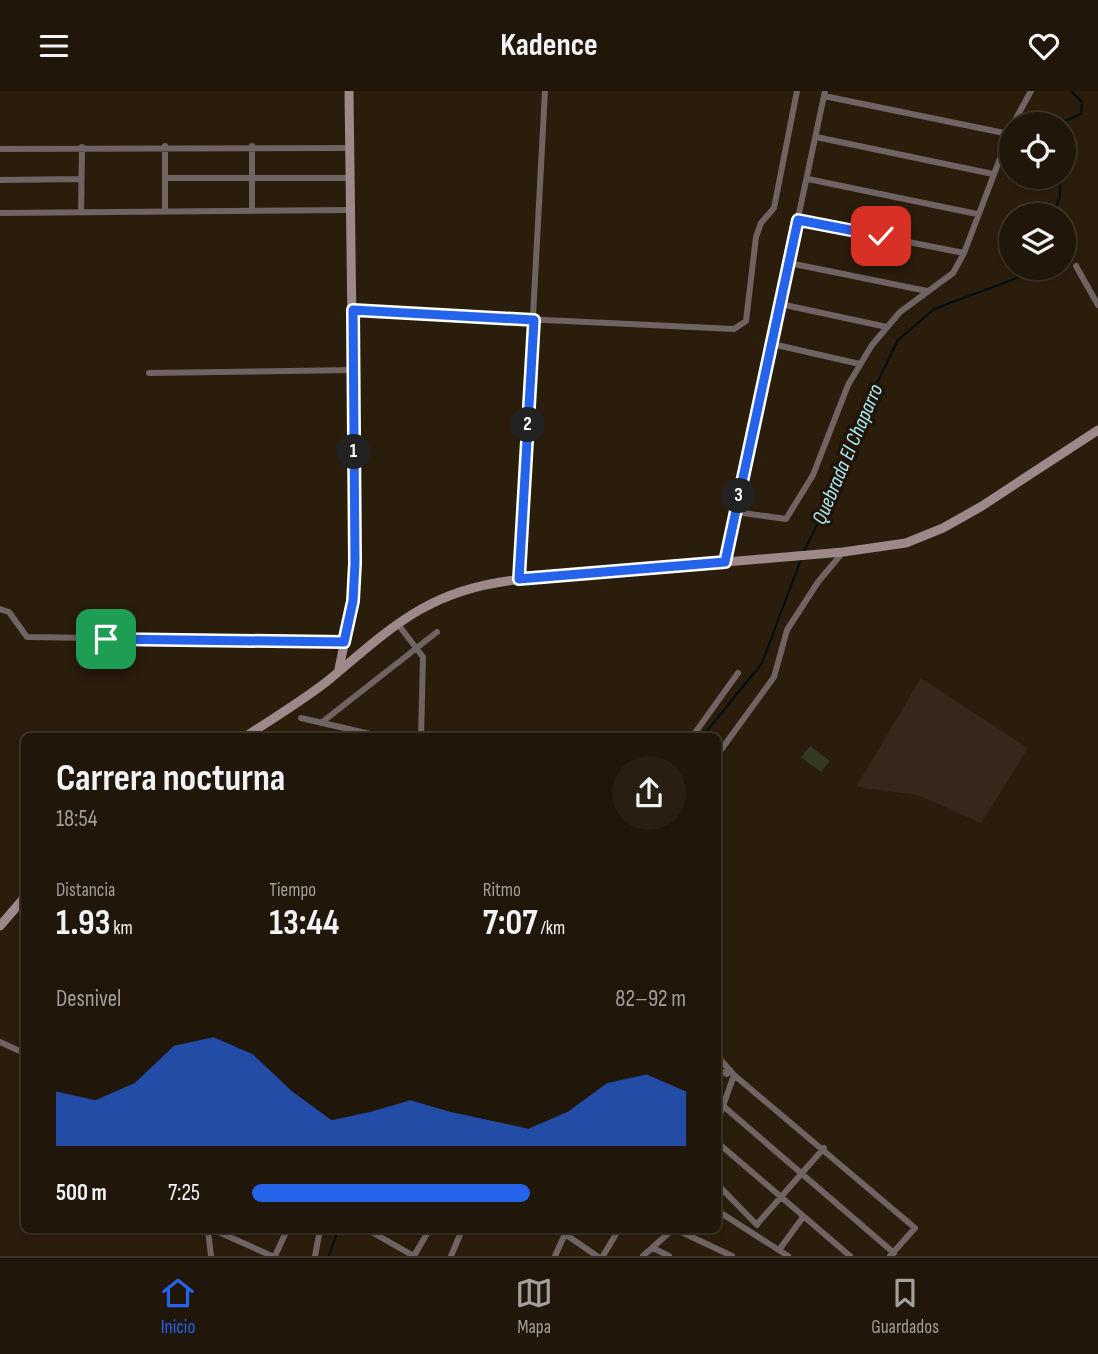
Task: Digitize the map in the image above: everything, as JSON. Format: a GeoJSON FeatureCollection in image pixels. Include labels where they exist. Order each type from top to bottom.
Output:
{"type":"FeatureCollection","features":[{"type":"Feature","properties":{"kind":"main road"},"geometry":{"type":"LineString","coordinates":[[245,733],[339,669],[353,601],[355,563],[349,91]]}},
{"type":"Feature","properties":{"kind":"main road"},"geometry":{"type":"LineString","coordinates":[[251,733],[397,623],[417,609],[450,594],[480,584],[519,579],[796,557],[906,543],[943,529],[1098,430]]}},
{"type":"Feature","properties":{"kind":"main road"},"geometry":{"type":"LineString","coordinates":[[0,919],[21,895]]}},
{"type":"Feature","properties":{"kind":"main road"},"geometry":{"type":"LineString","coordinates":[[0,926],[21,902]]}},
{"type":"Feature","properties":{"kind":"street"},"geometry":{"type":"LineString","coordinates":[[519,579],[545,91]]}},
{"type":"Feature","properties":{"kind":"street"},"geometry":{"type":"LineString","coordinates":[[353,310],[734,329],[742,327],[746,321],[756,237],[761,223],[774,208],[797,91]]}},
{"type":"Feature","properties":{"kind":"street"},"geometry":{"type":"LineString","coordinates":[[1018,112],[1028,91]]}},
{"type":"Feature","properties":{"kind":"street"},"geometry":{"type":"LineString","coordinates":[[725,562],[824,94],[999,126]]}},
{"type":"Feature","properties":{"kind":"street"},"geometry":{"type":"LineString","coordinates":[[816,137],[993,174]]}},
{"type":"Feature","properties":{"kind":"street"},"geometry":{"type":"LineString","coordinates":[[0,149],[165,146],[351,148]]}},
{"type":"Feature","properties":{"kind":"street"},"geometry":{"type":"LineString","coordinates":[[165,146],[165,211]]}},
{"type":"Feature","properties":{"kind":"street"},"geometry":{"type":"LineString","coordinates":[[252,146],[252,211]]}},
{"type":"Feature","properties":{"kind":"street"},"geometry":{"type":"LineString","coordinates":[[81,213],[82,147]]}},
{"type":"Feature","properties":{"kind":"street"},"geometry":{"type":"LineString","coordinates":[[736,512],[786,519],[813,475],[860,364],[900,312],[953,273],[964,253],[999,159]]}},
{"type":"Feature","properties":{"kind":"street"},"geometry":{"type":"LineString","coordinates":[[165,179],[350,178]]}},
{"type":"Feature","properties":{"kind":"street"},"geometry":{"type":"LineString","coordinates":[[0,180],[81,179]]}},
{"type":"Feature","properties":{"kind":"street"},"geometry":{"type":"LineString","coordinates":[[808,179],[977,214]]}},
{"type":"Feature","properties":{"kind":"street"},"geometry":{"type":"LineString","coordinates":[[0,213],[351,211]]}},
{"type":"Feature","properties":{"kind":"street"},"geometry":{"type":"LineString","coordinates":[[798,220],[964,253]]}},
{"type":"Feature","properties":{"kind":"street"},"geometry":{"type":"LineString","coordinates":[[789,263],[927,291]]}},
{"type":"Feature","properties":{"kind":"street"},"geometry":{"type":"LineString","coordinates":[[1076,266],[1098,305]]}},
{"type":"Feature","properties":{"kind":"street"},"geometry":{"type":"LineString","coordinates":[[780,304],[887,327]]}},
{"type":"Feature","properties":{"kind":"street"},"geometry":{"type":"LineString","coordinates":[[772,344],[860,364]]}},
{"type":"Feature","properties":{"kind":"street"},"geometry":{"type":"LineString","coordinates":[[149,373],[353,370]]}},
{"type":"Feature","properties":{"kind":"street"},"geometry":{"type":"LineString","coordinates":[[721,750],[774,677],[787,630],[818,582],[843,552]]}},
{"type":"Feature","properties":{"kind":"street"},"geometry":{"type":"LineString","coordinates":[[0,610],[9,612],[27,637],[344,642]]}},
{"type":"Feature","properties":{"kind":"street"},"geometry":{"type":"LineString","coordinates":[[397,623],[420,648],[424,657],[421,733]]}},
{"type":"Feature","properties":{"kind":"street"},"geometry":{"type":"LineString","coordinates":[[321,723],[437,632]]}},
{"type":"Feature","properties":{"kind":"street"},"geometry":{"type":"LineString","coordinates":[[695,733],[738,673]]}},
{"type":"Feature","properties":{"kind":"street"},"geometry":{"type":"LineString","coordinates":[[301,718],[365,733]]}},
{"type":"Feature","properties":{"kind":"street"},"geometry":{"type":"LineString","coordinates":[[0,1042],[21,1052]]}},
{"type":"Feature","properties":{"kind":"street"},"geometry":{"type":"LineString","coordinates":[[721,1060],[915,1229],[892,1254],[722,1105]]}},
{"type":"Feature","properties":{"kind":"street"},"geometry":{"type":"LineString","coordinates":[[721,1071],[727,1074],[732,1072]]}},
{"type":"Feature","properties":{"kind":"street"},"geometry":{"type":"LineString","coordinates":[[721,1109],[732,1072]]}},
{"type":"Feature","properties":{"kind":"street"},"geometry":{"type":"LineString","coordinates":[[721,1146],[850,1256]]}},
{"type":"Feature","properties":{"kind":"street"},"geometry":{"type":"LineString","coordinates":[[751,1232],[824,1148]]}},
{"type":"Feature","properties":{"kind":"street"},"geometry":{"type":"LineString","coordinates":[[721,1188],[758,1223]]}},
{"type":"Feature","properties":{"kind":"street"},"geometry":{"type":"LineString","coordinates":[[721,1213],[788,1256]]}},
{"type":"Feature","properties":{"kind":"street"},"geometry":{"type":"LineString","coordinates":[[779,1250],[803,1217]]}},
{"type":"Feature","properties":{"kind":"street"},"geometry":{"type":"LineString","coordinates":[[208,1233],[211,1256]]}},
{"type":"Feature","properties":{"kind":"street"},"geometry":{"type":"LineString","coordinates":[[221,1233],[273,1256],[283,1233]]}},
{"type":"Feature","properties":{"kind":"street"},"geometry":{"type":"LineString","coordinates":[[315,1256],[319,1233]]}},
{"type":"Feature","properties":{"kind":"street"},"geometry":{"type":"LineString","coordinates":[[374,1233],[414,1256],[427,1233]]}},
{"type":"Feature","properties":{"kind":"street"},"geometry":{"type":"LineString","coordinates":[[451,1256],[461,1233]]}},
{"type":"Feature","properties":{"kind":"street"},"geometry":{"type":"LineString","coordinates":[[555,1256],[562,1233]]}},
{"type":"Feature","properties":{"kind":"street"},"geometry":{"type":"LineString","coordinates":[[563,1233],[587,1253],[597,1256]]}},
{"type":"Feature","properties":{"kind":"street"},"geometry":{"type":"LineString","coordinates":[[603,1256],[615,1233]]}},
{"type":"Feature","properties":{"kind":"street"},"geometry":{"type":"LineString","coordinates":[[643,1256],[671,1233]]}},
{"type":"Feature","properties":{"kind":"street"},"geometry":{"type":"LineString","coordinates":[[681,1233],[732,1256]]}},
{"type":"Feature","properties":{"kind":"street"},"geometry":{"type":"LineString","coordinates":[[653,1248],[669,1256]]}},
{"type":"Feature","properties":{"kind":"shaded area"},"geometry":{"type":"Polygon","coordinates":[[[921,678],[1028,748],[981,823],[918,795],[856,787],[921,678]]]}},
{"type":"Feature","properties":{"kind":"green space"},"geometry":{"type":"Polygon","coordinates":[[[810,746],[830,761],[821,772],[801,757],[810,746]]]}},
{"type":"Feature","properties":{"kind":"waterway","name":"Quebrada El Chaparro"},"geometry":{"type":"LineString","coordinates":[[1071,91],[1082,102],[1081,114],[1076,116]]}},
{"type":"Feature","properties":{"kind":"waterway","name":"Quebrada El Chaparro"},"geometry":{"type":"LineString","coordinates":[[1057,203],[1060,189]]}},
{"type":"Feature","properties":{"kind":"waterway","name":"Quebrada El Chaparro"},"geometry":{"type":"LineString","coordinates":[[804,551],[840,479],[861,416],[898,340],[934,309],[1012,280]]}},
{"type":"Feature","properties":{"kind":"waterway","name":"Quebrada El Chaparro"},"geometry":{"type":"LineString","coordinates":[[705,733],[762,663],[801,559]]}},
{"type":"Feature","properties":{"kind":"waterway","name":"Quebrada El Chaparro"},"geometry":{"type":"LineString","coordinates":[[329,1256],[337,1233]]}},
{"type":"Feature","properties":{"kind":"route"},"geometry":{"type":"LineString","coordinates":[[106,639],[344,642],[353,601],[355,563],[353,310],[534,320],[519,579],[725,562],[798,220],[881,236]]}}]}
